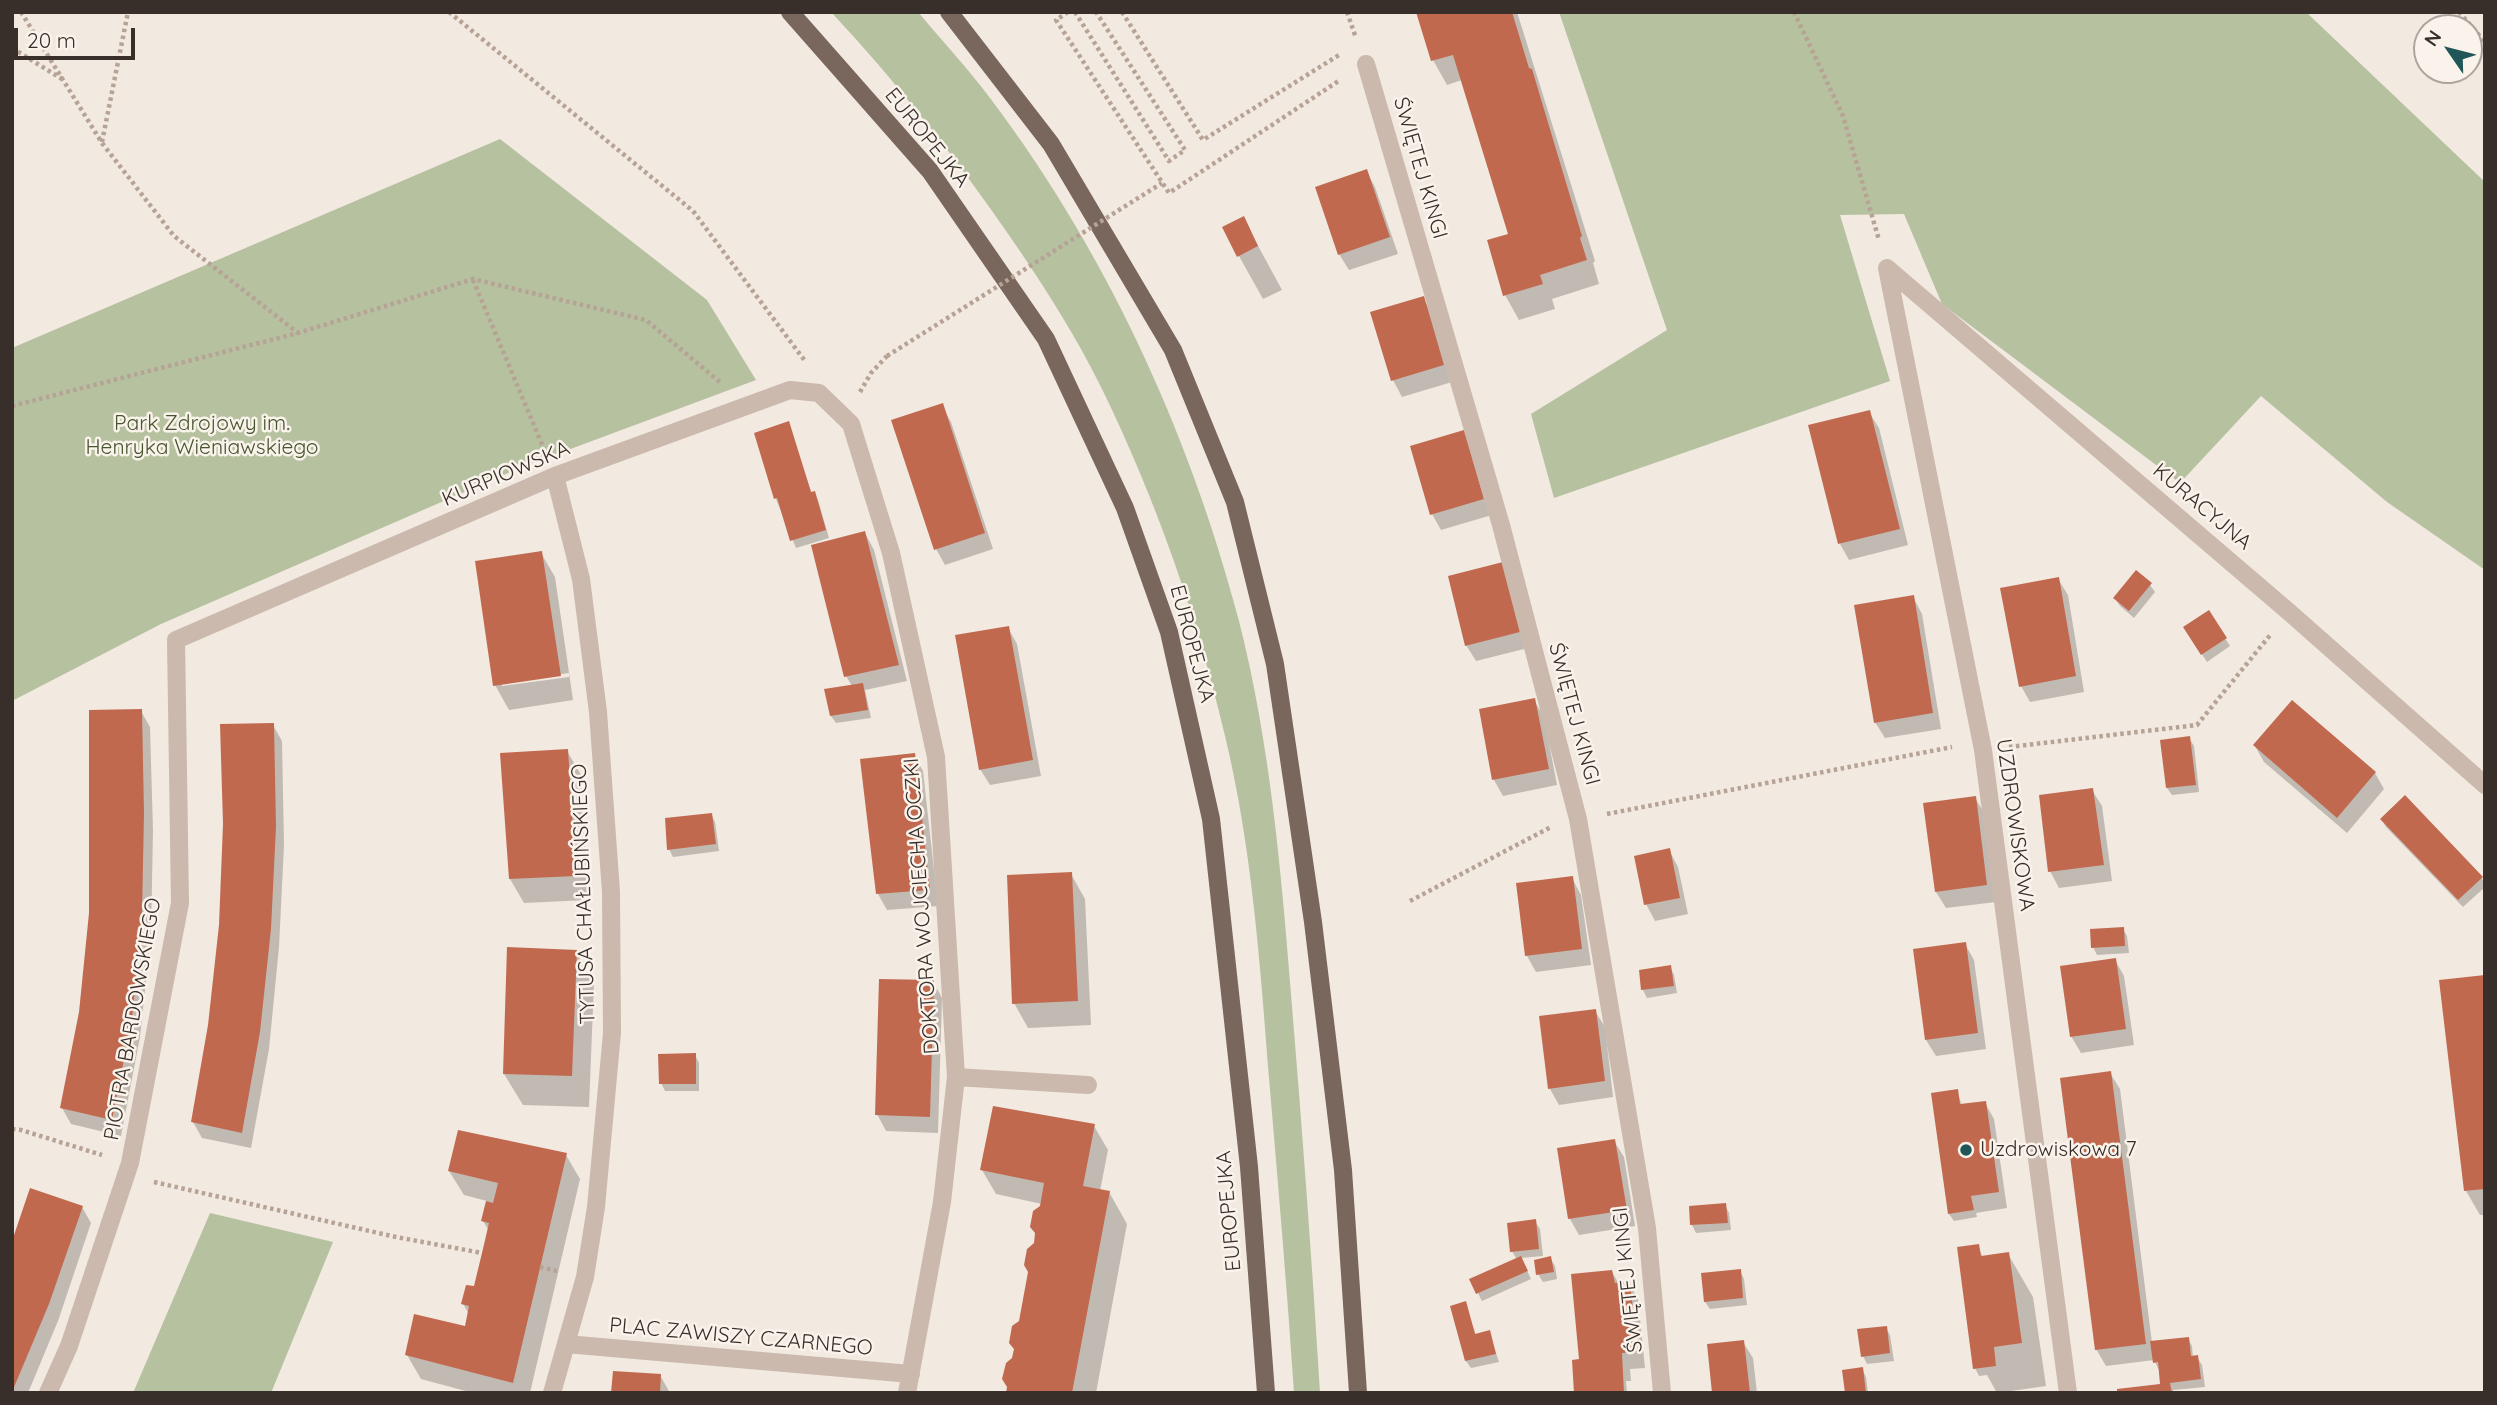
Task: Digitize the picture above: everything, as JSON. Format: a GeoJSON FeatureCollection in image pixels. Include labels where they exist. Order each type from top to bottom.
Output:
{"type":"FeatureCollection","features":[{"type":"Feature","properties":{"kind":"main road","name":"EUROPEJKA"},"geometry":{"type":"LineString","coordinates":[[790,12],[930,171],[1046,339],[1125,508],[1169,632],[1211,819],[1249,1167],[1266,1393]]}},
{"type":"Feature","properties":{"kind":"main road"},"geometry":{"type":"LineString","coordinates":[[949,12],[1051,144],[1173,350],[1235,502],[1275,664],[1313,922],[1343,1170],[1358,1393]]}},
{"type":"Feature","properties":{"kind":"street","name":"ŚWIĘTEJ KINGI"},"geometry":{"type":"LineString","coordinates":[[1366,64],[1501,525],[1578,820],[1647,1228],[1661,1393]]}},
{"type":"Feature","properties":{"kind":"street","name":"UZDROWISKOWA"},"geometry":{"type":"LineString","coordinates":[[1887,268],[1983,750],[2068,1393]]}},
{"type":"Feature","properties":{"kind":"street","name":"KURACYJNA"},"geometry":{"type":"LineString","coordinates":[[1887,268],[2289,611],[2485,785]]}},
{"type":"Feature","properties":{"kind":"street","name":"KURPIOWSKA"},"geometry":{"type":"LineString","coordinates":[[176,640],[555,476],[790,390],[819,393],[851,424]]}},
{"type":"Feature","properties":{"kind":"street","name":"DOKTORA WOJCIECHA OCZKI"},"geometry":{"type":"LineString","coordinates":[[851,424],[891,553],[936,757],[956,1077],[942,1202],[906,1393]]}},
{"type":"Feature","properties":{"kind":"street","name":"TYTUSA CHAŁUBIŃSKIEGO"},"geometry":{"type":"LineString","coordinates":[[552,1393],[585,1277],[596,1207],[612,1032],[611,892],[598,712],[581,579],[555,476]]}},
{"type":"Feature","properties":{"kind":"street","name":"PIOTRA BARDOWSKIEGO"},"geometry":{"type":"LineString","coordinates":[[48,1393],[69,1346],[128,1169],[180,903],[176,640]]}},
{"type":"Feature","properties":{"kind":"street"},"geometry":{"type":"LineString","coordinates":[[956,1077],[1088,1085]]}},
{"type":"Feature","properties":{"kind":"street","name":"PLAC ZAWISZY CZARNEGO"},"geometry":{"type":"LineString","coordinates":[[566,1344],[911,1374]]}},
{"type":"Feature","properties":{"kind":"path"},"geometry":{"type":"LineString","coordinates":[[21,12],[102,143],[174,236],[298,333]]}},
{"type":"Feature","properties":{"kind":"path"},"geometry":{"type":"LineString","coordinates":[[102,143],[128,12]]}},
{"type":"Feature","properties":{"kind":"path"},"geometry":{"type":"LineString","coordinates":[[449,12],[694,211],[810,368]]}},
{"type":"Feature","properties":{"kind":"path"},"geometry":{"type":"LineString","coordinates":[[1068,12],[1056,20],[1168,193],[1366,64]]}},
{"type":"Feature","properties":{"kind":"path"},"geometry":{"type":"LineString","coordinates":[[1075,12],[1169,161],[1185,150],[1096,12]]}},
{"type":"Feature","properties":{"kind":"path"},"geometry":{"type":"LineString","coordinates":[[1122,12],[1203,140],[1347,50]]}},
{"type":"Feature","properties":{"kind":"path"},"geometry":{"type":"LineString","coordinates":[[1794,12],[1843,116],[1887,268]]}},
{"type":"Feature","properties":{"kind":"path"},"geometry":{"type":"LineString","coordinates":[[2459,12],[2485,42]]}},
{"type":"Feature","properties":{"kind":"path"},"geometry":{"type":"LineString","coordinates":[[12,48],[62,79]]}},
{"type":"Feature","properties":{"kind":"path"},"geometry":{"type":"LineString","coordinates":[[851,424],[864,382],[887,356],[1162,183]]}},
{"type":"Feature","properties":{"kind":"path"},"geometry":{"type":"LineString","coordinates":[[473,279],[555,476]]}},
{"type":"Feature","properties":{"kind":"path"},"geometry":{"type":"LineString","coordinates":[[12,406],[298,333],[473,279],[646,320],[749,407]]}},
{"type":"Feature","properties":{"kind":"path"},"geometry":{"type":"LineString","coordinates":[[1410,901],[1564,820],[1578,820],[1957,746],[1983,750],[2197,725],[2268,637]]}},
{"type":"Feature","properties":{"kind":"path"},"geometry":{"type":"LineString","coordinates":[[12,1129],[128,1169],[382,1234],[482,1253]]}},
{"type":"Feature","properties":{"kind":"green space"},"geometry":{"type":"Polygon","coordinates":[[[831,12],[918,12],[980,85],[1065,208],[1102,273],[1136,340],[1195,479],[1219,550],[1250,667],[1273,806],[1295,1044],[1320,1393],[1294,1393],[1262,992],[1242,821],[1214,691],[1173,559],[1122,431],[1082,351],[1049,295],[949,152],[880,66],[831,12]]]}},
{"type":"Feature","properties":{"kind":"green space"},"geometry":{"type":"Polygon","coordinates":[[[1559,12],[2306,12],[2485,182],[2485,570],[2387,502],[2261,396],[2180,483],[1942,304],[1904,214],[1840,215],[1890,381],[1554,498],[1531,414],[1667,330],[1559,12]]]}},
{"type":"Feature","properties":{"kind":"green space","name":"Park Zdrojowy im. Henryka Wieniawskiego"},"geometry":{"type":"Polygon","coordinates":[[[500,139],[707,300],[756,380],[522,467],[161,624],[12,701],[12,348],[500,139]]]}},
{"type":"Feature","properties":{"kind":"green space"},"geometry":{"type":"Polygon","coordinates":[[[210,1213],[333,1242],[271,1393],[133,1393],[210,1213]]]}},
{"type":"Feature","properties":{"kind":"building"},"geometry":{"type":"Polygon","coordinates":[[[1416,12],[1512,12],[1529,68],[1532,69],[1587,260],[1540,275],[1543,284],[1503,296],[1487,240],[1508,234],[1453,55],[1431,61],[1416,12]]]}},
{"type":"Feature","properties":{"kind":"building"},"geometry":{"type":"Polygon","coordinates":[[[1367,169],[1390,237],[1338,255],[1315,187],[1367,169]]]}},
{"type":"Feature","properties":{"kind":"building"},"geometry":{"type":"Polygon","coordinates":[[[1244,216],[1258,246],[1237,257],[1222,227],[1244,216]]]}},
{"type":"Feature","properties":{"kind":"building"},"geometry":{"type":"Polygon","coordinates":[[[1424,296],[1444,365],[1391,381],[1370,312],[1424,296]]]}},
{"type":"Feature","properties":{"kind":"building"},"geometry":{"type":"Polygon","coordinates":[[[943,403],[985,533],[934,550],[891,420],[943,403]]]}},
{"type":"Feature","properties":{"kind":"building"},"geometry":{"type":"Polygon","coordinates":[[[1870,410],[1900,529],[1838,544],[1808,425],[1870,410]]]}},
{"type":"Feature","properties":{"kind":"building"},"geometry":{"type":"Polygon","coordinates":[[[789,421],[811,492],[815,491],[826,530],[790,541],[754,433],[789,421]]]}},
{"type":"Feature","properties":{"kind":"building"},"geometry":{"type":"Polygon","coordinates":[[[1464,430],[1484,499],[1430,515],[1410,446],[1464,430]]]}},
{"type":"Feature","properties":{"kind":"building"},"geometry":{"type":"Polygon","coordinates":[[[865,531],[899,665],[844,677],[811,545],[865,531]]]}},
{"type":"Feature","properties":{"kind":"building"},"geometry":{"type":"Polygon","coordinates":[[[542,551],[561,676],[493,686],[475,561],[542,551]]]}},
{"type":"Feature","properties":{"kind":"building"},"geometry":{"type":"Polygon","coordinates":[[[1503,562],[1520,632],[1465,646],[1448,576],[1503,562]]]}},
{"type":"Feature","properties":{"kind":"building"},"geometry":{"type":"Polygon","coordinates":[[[2136,570],[2152,583],[2129,611],[2113,598],[2136,570]]]}},
{"type":"Feature","properties":{"kind":"building"},"geometry":{"type":"Polygon","coordinates":[[[2059,577],[2076,676],[2019,687],[2000,588],[2059,577]]]}},
{"type":"Feature","properties":{"kind":"building"},"geometry":{"type":"Polygon","coordinates":[[[1914,595],[1933,713],[1874,723],[1854,605],[1914,595]]]}},
{"type":"Feature","properties":{"kind":"building"},"geometry":{"type":"Polygon","coordinates":[[[2209,610],[2227,638],[2201,655],[2183,627],[2209,610]]]}},
{"type":"Feature","properties":{"kind":"building"},"geometry":{"type":"Polygon","coordinates":[[[1009,626],[1033,760],[979,770],[955,635],[1009,626]]]}},
{"type":"Feature","properties":{"kind":"building"},"geometry":{"type":"Polygon","coordinates":[[[863,683],[868,710],[830,716],[824,689],[863,683]]]}},
{"type":"Feature","properties":{"kind":"building"},"geometry":{"type":"Polygon","coordinates":[[[1535,698],[1549,769],[1492,780],[1479,709],[1535,698]]]}},
{"type":"Feature","properties":{"kind":"building"},"geometry":{"type":"Polygon","coordinates":[[[2292,700],[2376,772],[2337,818],[2253,745],[2292,700]]]}},
{"type":"Feature","properties":{"kind":"building"},"geometry":{"type":"Polygon","coordinates":[[[142,709],[142,916],[132,1019],[112,1120],[60,1108],[79,1012],[89,913],[89,710],[142,709]]]}},
{"type":"Feature","properties":{"kind":"building"},"geometry":{"type":"Polygon","coordinates":[[[274,723],[276,827],[271,929],[260,1032],[242,1133],[191,1122],[208,1025],[219,925],[223,824],[220,724],[274,723]]]}},
{"type":"Feature","properties":{"kind":"building"},"geometry":{"type":"Polygon","coordinates":[[[2190,736],[2196,785],[2166,788],[2160,740],[2190,736]]]}},
{"type":"Feature","properties":{"kind":"building"},"geometry":{"type":"Polygon","coordinates":[[[568,749],[576,876],[509,879],[500,753],[568,749]]]}},
{"type":"Feature","properties":{"kind":"building"},"geometry":{"type":"Polygon","coordinates":[[[915,753],[930,890],[876,894],[860,759],[915,753]]]}},
{"type":"Feature","properties":{"kind":"building"},"geometry":{"type":"Polygon","coordinates":[[[2093,788],[2104,865],[2048,872],[2039,795],[2093,788]]]}},
{"type":"Feature","properties":{"kind":"building"},"geometry":{"type":"Polygon","coordinates":[[[2405,795],[2483,877],[2458,900],[2380,819],[2405,795]]]}},
{"type":"Feature","properties":{"kind":"building"},"geometry":{"type":"Polygon","coordinates":[[[1976,796],[1987,885],[1935,892],[1923,803],[1976,796]]]}},
{"type":"Feature","properties":{"kind":"building"},"geometry":{"type":"Polygon","coordinates":[[[712,813],[716,844],[667,850],[665,818],[712,813]]]}},
{"type":"Feature","properties":{"kind":"building"},"geometry":{"type":"Polygon","coordinates":[[[1670,848],[1680,898],[1644,905],[1634,856],[1670,848]]]}},
{"type":"Feature","properties":{"kind":"building"},"geometry":{"type":"Polygon","coordinates":[[[1072,872],[1078,1001],[1012,1004],[1007,875],[1072,872]]]}},
{"type":"Feature","properties":{"kind":"building"},"geometry":{"type":"Polygon","coordinates":[[[1573,876],[1582,949],[1525,956],[1516,883],[1573,876]]]}},
{"type":"Feature","properties":{"kind":"building"},"geometry":{"type":"Polygon","coordinates":[[[2124,927],[2125,946],[2091,948],[2090,929],[2124,927]]]}},
{"type":"Feature","properties":{"kind":"building"},"geometry":{"type":"Polygon","coordinates":[[[1966,942],[1978,1033],[1925,1040],[1913,949],[1966,942]]]}},
{"type":"Feature","properties":{"kind":"building"},"geometry":{"type":"Polygon","coordinates":[[[507,947],[577,950],[572,1076],[503,1074],[507,947]]]}},
{"type":"Feature","properties":{"kind":"building"},"geometry":{"type":"Polygon","coordinates":[[[2116,958],[2126,1029],[2070,1037],[2060,966],[2116,958]]]}},
{"type":"Feature","properties":{"kind":"building"},"geometry":{"type":"Polygon","coordinates":[[[1671,965],[1674,986],[1641,990],[1639,970],[1671,965]]]}},
{"type":"Feature","properties":{"kind":"building"},"geometry":{"type":"Polygon","coordinates":[[[2485,975],[2485,1189],[2464,1191],[2439,980],[2485,975]]]}},
{"type":"Feature","properties":{"kind":"building"},"geometry":{"type":"Polygon","coordinates":[[[879,979],[934,980],[930,1117],[875,1115],[879,979]]]}},
{"type":"Feature","properties":{"kind":"building"},"geometry":{"type":"Polygon","coordinates":[[[1596,1009],[1605,1081],[1548,1089],[1539,1016],[1596,1009]]]}},
{"type":"Feature","properties":{"kind":"building"},"geometry":{"type":"Polygon","coordinates":[[[696,1053],[696,1084],[659,1084],[658,1054],[696,1053]]]}},
{"type":"Feature","properties":{"kind":"building"},"geometry":{"type":"Polygon","coordinates":[[[2111,1071],[2146,1344],[2095,1350],[2060,1078],[2111,1071]]]}},
{"type":"Feature","properties":{"kind":"building","name":"Uzdrowiskowa 7"},"geometry":{"type":"Polygon","coordinates":[[[1958,1089],[1960,1104],[1986,1101],[1999,1192],[1971,1196],[1974,1210],[1948,1214],[1931,1093],[1958,1089]]]}},
{"type":"Feature","properties":{"kind":"building"},"geometry":{"type":"Polygon","coordinates":[[[993,1106],[1095,1124],[1083,1186],[1110,1191],[1072,1393],[1006,1393],[1007,1387],[1002,1379],[1006,1363],[1012,1358],[1014,1349],[1009,1343],[1012,1326],[1019,1321],[1028,1272],[1024,1265],[1027,1249],[1034,1243],[1035,1233],[1030,1227],[1033,1211],[1040,1206],[1044,1183],[980,1170],[993,1106]]]}},
{"type":"Feature","properties":{"kind":"building"},"geometry":{"type":"Polygon","coordinates":[[[458,1130],[567,1153],[513,1383],[405,1355],[414,1314],[465,1326],[469,1306],[461,1304],[466,1285],[474,1286],[489,1223],[481,1221],[486,1201],[493,1203],[498,1183],[448,1171],[458,1130]]]}},
{"type":"Feature","properties":{"kind":"building"},"geometry":{"type":"Polygon","coordinates":[[[1615,1139],[1627,1210],[1568,1219],[1557,1148],[1615,1139]]]}},
{"type":"Feature","properties":{"kind":"building"},"geometry":{"type":"Polygon","coordinates":[[[30,1188],[83,1206],[49,1304],[12,1392],[12,1241],[30,1188]]]}},
{"type":"Feature","properties":{"kind":"building"},"geometry":{"type":"Polygon","coordinates":[[[1726,1203],[1728,1223],[1690,1225],[1689,1206],[1726,1203]]]}},
{"type":"Feature","properties":{"kind":"building"},"geometry":{"type":"Polygon","coordinates":[[[1536,1219],[1539,1249],[1510,1252],[1507,1223],[1536,1219]]]}},
{"type":"Feature","properties":{"kind":"building"},"geometry":{"type":"Polygon","coordinates":[[[1979,1244],[1981,1256],[2009,1252],[2022,1343],[1994,1347],[1996,1366],[1973,1369],[1957,1247],[1979,1244]]]}},
{"type":"Feature","properties":{"kind":"building"},"geometry":{"type":"Polygon","coordinates":[[[1521,1256],[1528,1271],[1476,1294],[1469,1279],[1521,1256]]]}},
{"type":"Feature","properties":{"kind":"building"},"geometry":{"type":"Polygon","coordinates":[[[1551,1256],[1554,1272],[1536,1275],[1534,1260],[1551,1256]]]}},
{"type":"Feature","properties":{"kind":"building"},"geometry":{"type":"Polygon","coordinates":[[[1741,1269],[1743,1298],[1704,1302],[1701,1273],[1741,1269]]]}},
{"type":"Feature","properties":{"kind":"building"},"geometry":{"type":"Polygon","coordinates":[[[1612,1270],[1615,1283],[1630,1281],[1637,1352],[1622,1353],[1624,1393],[1574,1393],[1572,1360],[1579,1359],[1571,1274],[1612,1270]]]}},
{"type":"Feature","properties":{"kind":"building"},"geometry":{"type":"Polygon","coordinates":[[[1466,1301],[1475,1334],[1490,1330],[1496,1354],[1465,1361],[1450,1306],[1466,1301]]]}},
{"type":"Feature","properties":{"kind":"building"},"geometry":{"type":"Polygon","coordinates":[[[1887,1326],[1890,1353],[1861,1357],[1857,1329],[1887,1326]]]}},
{"type":"Feature","properties":{"kind":"building"},"geometry":{"type":"Polygon","coordinates":[[[2189,1337],[2191,1356],[2198,1355],[2201,1379],[2170,1383],[2172,1393],[2117,1393],[2117,1389],[2160,1384],[2158,1362],[2153,1363],[2150,1341],[2189,1337]]]}},
{"type":"Feature","properties":{"kind":"building"},"geometry":{"type":"Polygon","coordinates":[[[1744,1340],[1750,1393],[1712,1393],[1707,1344],[1744,1340]]]}},
{"type":"Feature","properties":{"kind":"building"},"geometry":{"type":"Polygon","coordinates":[[[1863,1367],[1866,1393],[1845,1393],[1842,1370],[1863,1367]]]}},
{"type":"Feature","properties":{"kind":"building"},"geometry":{"type":"Polygon","coordinates":[[[613,1371],[661,1374],[660,1393],[611,1393],[613,1371]]]}},
{"type":"Feature","properties":{"kind":"place","name":"Uzdrowiskowa 7"},"geometry":{"type":"Point","coordinates":[1966,1150]}}]}
